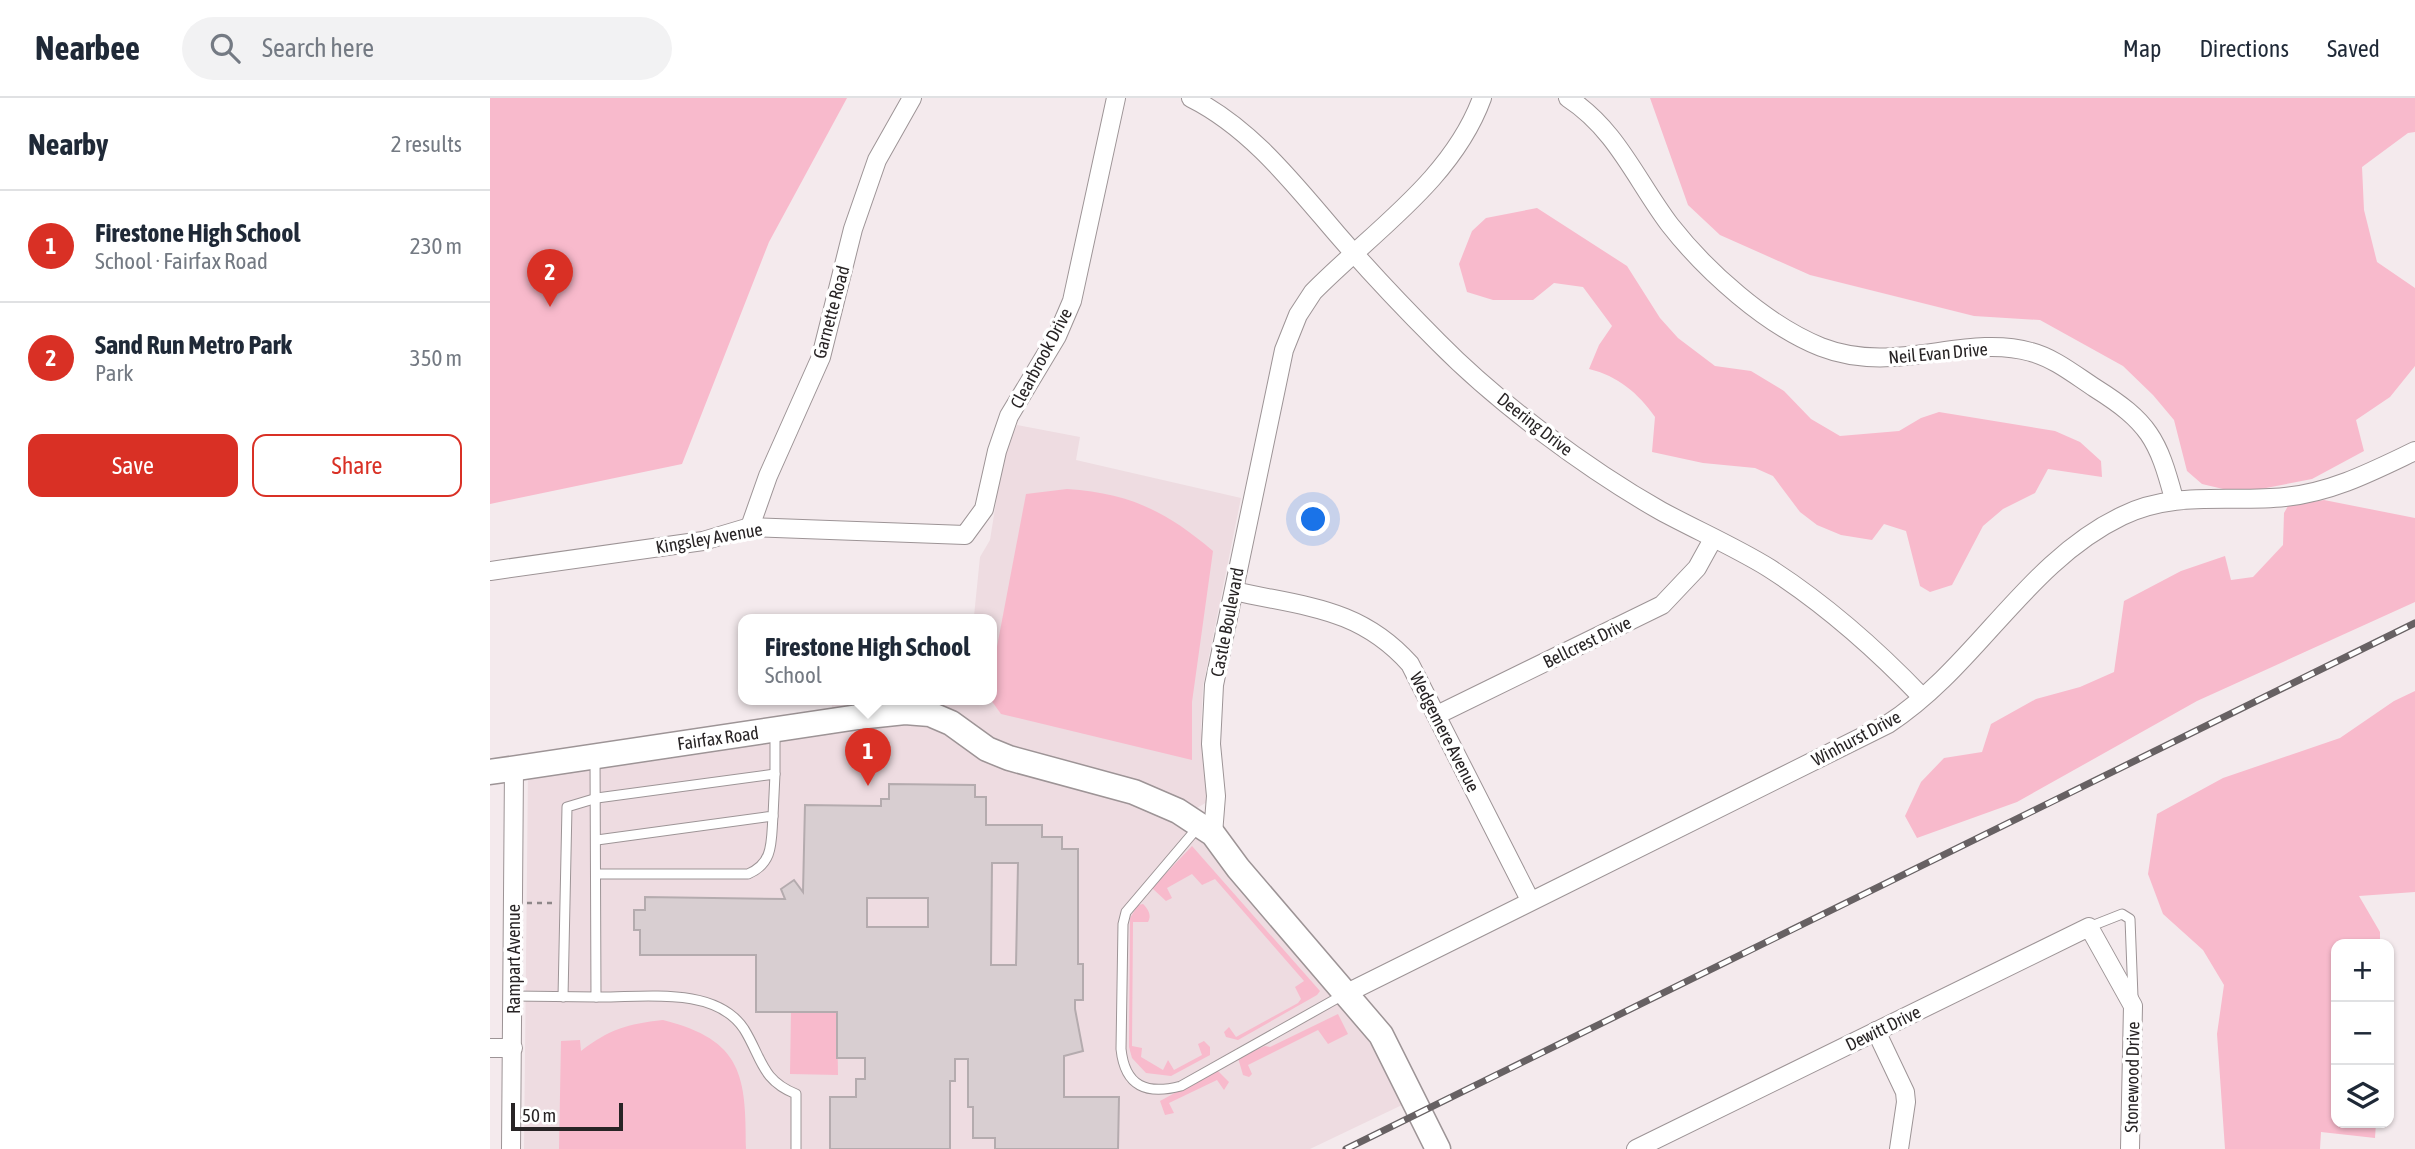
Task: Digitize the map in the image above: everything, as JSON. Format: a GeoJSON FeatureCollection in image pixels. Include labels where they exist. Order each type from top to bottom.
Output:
{"type":"FeatureCollection","features":[{"type":"Feature","properties":{"kind":"street","name":"Garnette Road"},"geometry":{"type":"LineString","coordinates":[[750,527],[768,476],[821,357],[853,229],[877,160],[912,98]]}},
{"type":"Feature","properties":{"kind":"street","name":"Clearbrook Drive"},"geometry":{"type":"LineString","coordinates":[[930,534],[965,535],[984,509],[1007,421],[1057,336],[1072,301],[1116,98]]}},
{"type":"Feature","properties":{"kind":"street","name":"Deering Drive"},"geometry":{"type":"LineString","coordinates":[[1191,98],[1248,136],[1353,252],[1460,363],[1563,447],[1658,509],[1768,568],[1854,631],[1922,697]]}},
{"type":"Feature","properties":{"kind":"street","name":"Castle Boulevard"},"geometry":{"type":"LineString","coordinates":[[1207,829],[1216,796],[1212,709],[1222,639],[1284,350],[1298,315],[1313,292],[1443,166],[1462,141],[1482,98]]}},
{"type":"Feature","properties":{"kind":"street","name":"Neil Evan Drive"},"geometry":{"type":"LineString","coordinates":[[1568,98],[1608,131],[1670,225],[1690,247],[1773,321],[1823,348],[1872,358],[2006,348],[2043,356],[2137,417],[2160,451],[2174,499]]}},
{"type":"Feature","properties":{"kind":"street","name":"Winhurst Drive"},"geometry":{"type":"LineString","coordinates":[[1347,993],[1888,724],[1922,697],[2016,600],[2087,538],[2134,510],[2174,499],[2274,498],[2313,493],[2366,475],[2415,451]]}},
{"type":"Feature","properties":{"kind":"street","name":"Kingsley Avenue"},"geometry":{"type":"LineString","coordinates":[[490,571],[703,541],[750,527],[930,534]]}},
{"type":"Feature","properties":{"kind":"street","name":"Bellcrest Drive"},"geometry":{"type":"LineString","coordinates":[[1437,715],[1661,605],[1697,568],[1713,539]]}},
{"type":"Feature","properties":{"kind":"street","name":"Wedgemere Avenue"},"geometry":{"type":"LineString","coordinates":[[1234,591],[1335,614],[1370,628],[1393,645],[1410,664],[1530,900]]}},
{"type":"Feature","properties":{"kind":"street","name":"Fairfax Road"},"geometry":{"type":"LineString","coordinates":[[502,770],[775,730],[857,713],[905,712],[931,707],[987,748],[1009,758],[1134,792],[1160,802],[1207,829]]}},
{"type":"Feature","properties":{"kind":"street","name":"Rampart Avenue"},"geometry":{"type":"LineString","coordinates":[[502,770],[513,996],[511,1149]]}},
{"type":"Feature","properties":{"kind":"street"},"geometry":{"type":"LineString","coordinates":[[1207,829],[1381,1035],[1438,1149]]}},
{"type":"Feature","properties":{"kind":"street","name":"Stonewood Drive"},"geometry":{"type":"LineString","coordinates":[[2089,927],[2133,1006],[2130,1149]]}},
{"type":"Feature","properties":{"kind":"street","name":"Dewitt Drive"},"geometry":{"type":"LineString","coordinates":[[1636,1149],[2089,927]]}},
{"type":"Feature","properties":{"kind":"street"},"geometry":{"type":"LineString","coordinates":[[1876,1031],[1905,1091],[1906,1112],[1899,1149]]}},
{"type":"Feature","properties":{"kind":"street"},"geometry":{"type":"LineString","coordinates":[[490,1048],[513,1048]]}},
{"type":"Feature","properties":{"kind":"lane"},"geometry":{"type":"LineString","coordinates":[[597,874],[748,874],[761,869],[769,858],[775,730]]}},
{"type":"Feature","properties":{"kind":"lane"},"geometry":{"type":"LineString","coordinates":[[594,756],[597,798],[596,997]]}},
{"type":"Feature","properties":{"kind":"lane"},"geometry":{"type":"LineString","coordinates":[[563,997],[565,812],[574,803],[597,798],[775,774]]}},
{"type":"Feature","properties":{"kind":"lane"},"geometry":{"type":"LineString","coordinates":[[597,841],[773,816]]}},
{"type":"Feature","properties":{"kind":"lane"},"geometry":{"type":"LineString","coordinates":[[1207,829],[1126,912],[1122,937],[1122,1063],[1137,1084],[1155,1090],[1181,1086],[1347,993]]}},
{"type":"Feature","properties":{"kind":"lane","name":"Dewitt Drive"},"geometry":{"type":"LineString","coordinates":[[2089,927],[2122,914],[2130,919]]}},
{"type":"Feature","properties":{"kind":"lane","name":"Stonewood Drive"},"geometry":{"type":"LineString","coordinates":[[2130,919],[2133,1006]]}},
{"type":"Feature","properties":{"kind":"lane"},"geometry":{"type":"LineString","coordinates":[[513,996],[695,999],[721,1008],[743,1027],[764,1070],[778,1087],[796,1094],[796,1149]]}},
{"type":"Feature","properties":{"kind":"path"},"geometry":{"type":"LineString","coordinates":[[527,903],[543,903]]}},
{"type":"Feature","properties":{"kind":"shaded area"},"geometry":{"type":"Polygon","coordinates":[[[490,98],[847,98],[769,242],[682,464],[490,504],[490,98]]]}},
{"type":"Feature","properties":{"kind":"shaded area"},"geometry":{"type":"Polygon","coordinates":[[[1650,98],[2415,98],[2415,132],[2408,133],[2362,167],[2364,210],[2377,262],[2415,288],[2415,366],[2390,397],[2356,420],[2364,451],[2312,479],[2240,493],[2202,484],[2187,471],[2174,420],[2153,395],[2123,366],[2040,320],[1974,316],[1810,275],[1720,235],[1688,205],[1650,98]]]}},
{"type":"Feature","properties":{"kind":"shaded area"},"geometry":{"type":"Polygon","coordinates":[[[1537,208],[1627,266],[1660,318],[1678,338],[1715,366],[1751,371],[1784,391],[1811,419],[1840,436],[1899,431],[1921,418],[1939,412],[2055,431],[2080,442],[2101,461],[2102,477],[2048,469],[2035,493],[2003,509],[1983,526],[1952,585],[1930,592],[1920,586],[1906,531],[1884,524],[1872,540],[1841,535],[1817,525],[1800,512],[1773,476],[1755,468],[1703,463],[1652,452],[1655,417],[1634,393],[1618,381],[1589,369],[1599,345],[1612,326],[1583,287],[1554,283],[1533,300],[1493,300],[1467,292],[1459,264],[1472,231],[1486,218],[1537,208]]]}},
{"type":"Feature","properties":{"kind":"shaded area"},"geometry":{"type":"Polygon","coordinates":[[[1017,425],[1080,437],[1076,460],[1241,498],[1203,686],[1201,728],[1209,794],[1207,802],[1197,808],[1203,842],[1356,1016],[1402,1105],[1310,1149],[524,1149],[528,773],[835,730],[832,705],[997,705],[997,614],[974,614],[980,557],[990,540],[1004,452],[1017,425]]]}},
{"type":"Feature","properties":{"kind":"shaded area"},"geometry":{"type":"Polygon","coordinates":[[[1067,489],[1128,500],[1146,506],[1179,525],[1213,551],[1192,702],[1192,760],[1001,714],[995,705],[997,705],[997,647],[1026,494],[1067,489]]]}},
{"type":"Feature","properties":{"kind":"shaded area"},"geometry":{"type":"Polygon","coordinates":[[[2324,500],[2415,518],[2415,602],[2197,701],[2017,802],[1917,838],[1905,816],[1921,782],[1944,758],[1982,752],[1991,724],[2036,699],[2080,687],[2114,672],[2124,601],[2181,571],[2225,556],[2231,580],[2253,577],[2283,545],[2284,513],[2288,506],[2324,500]]]}},
{"type":"Feature","properties":{"kind":"shaded area"},"geometry":{"type":"Polygon","coordinates":[[[2415,691],[2415,892],[2359,896],[2380,932],[2380,939],[2331,939],[2331,1128],[2376,1128],[2375,1138],[2321,1132],[2320,1149],[2225,1149],[2217,1034],[2224,985],[2203,950],[2163,914],[2148,874],[2157,814],[2223,778],[2340,738],[2394,701],[2415,691]]]}},
{"type":"Feature","properties":{"kind":"shaded area"},"geometry":{"type":"Polygon","coordinates":[[[1192,846],[1320,991],[1238,1040],[1226,1037],[1224,1032],[1229,1027],[1236,1037],[1298,1003],[1301,999],[1295,987],[1304,981],[1215,879],[1202,885],[1192,874],[1167,888],[1172,898],[1166,901],[1152,888],[1192,846]]]}},
{"type":"Feature","properties":{"kind":"shaded area"},"geometry":{"type":"Polygon","coordinates":[[[1143,904],[1149,912],[1148,922],[1133,922],[1132,1046],[1142,1048],[1141,1057],[1163,1070],[1168,1060],[1174,1070],[1202,1055],[1198,1044],[1204,1041],[1210,1047],[1210,1055],[1171,1076],[1146,1073],[1132,1058],[1129,1047],[1130,918],[1138,905],[1143,904]]]}},
{"type":"Feature","properties":{"kind":"shaded area"},"geometry":{"type":"Polygon","coordinates":[[[791,1012],[837,1012],[838,1075],[790,1074],[791,1012]]]}},
{"type":"Feature","properties":{"kind":"shaded area"},"geometry":{"type":"Polygon","coordinates":[[[1338,1014],[1348,1034],[1328,1044],[1318,1030],[1248,1065],[1252,1074],[1249,1077],[1243,1075],[1238,1058],[1265,1046],[1270,1047],[1338,1014]]]}},
{"type":"Feature","properties":{"kind":"shaded area"},"geometry":{"type":"Polygon","coordinates":[[[663,1020],[690,1028],[710,1038],[724,1050],[734,1065],[741,1081],[744,1101],[746,1149],[559,1149],[561,1041],[580,1040],[581,1051],[619,1029],[663,1020]]]}},
{"type":"Feature","properties":{"kind":"shaded area"},"geometry":{"type":"Polygon","coordinates":[[[1217,1070],[1229,1082],[1224,1090],[1217,1080],[1169,1103],[1174,1113],[1165,1115],[1160,1101],[1217,1070]]]}},
{"type":"Feature","properties":{"kind":"building"},"geometry":{"type":"Polygon","coordinates":[[[889,784],[975,785],[975,797],[986,797],[986,825],[1042,825],[1042,837],[1062,837],[1062,849],[1078,849],[1078,964],[1083,964],[1083,1000],[1075,1000],[1075,1009],[1083,1051],[1064,1056],[1064,1097],[1119,1097],[1118,1149],[995,1149],[995,1138],[973,1138],[973,1107],[968,1107],[968,1059],[955,1059],[955,1081],[950,1081],[950,1149],[830,1149],[830,1097],[856,1097],[856,1079],[865,1079],[865,1058],[837,1058],[837,1012],[756,1012],[756,955],[640,955],[640,930],[634,930],[634,910],[645,910],[645,897],[785,899],[781,889],[794,880],[803,892],[805,805],[881,806],[881,799],[889,799],[889,784]],[[992,863],[991,965],[1016,965],[1018,863],[992,863]],[[867,898],[867,927],[928,927],[928,898],[867,898]]]}},
{"type":"Feature","properties":{"kind":"railway"},"geometry":{"type":"LineString","coordinates":[[1346,1149],[2415,623]]}},
{"type":"Feature","properties":{"kind":"place","name":"Sand Run Metro Park"},"geometry":{"type":"Point","coordinates":[550,307]}},
{"type":"Feature","properties":{"kind":"place","name":"Firestone High School"},"geometry":{"type":"Point","coordinates":[868,786]}}]}
